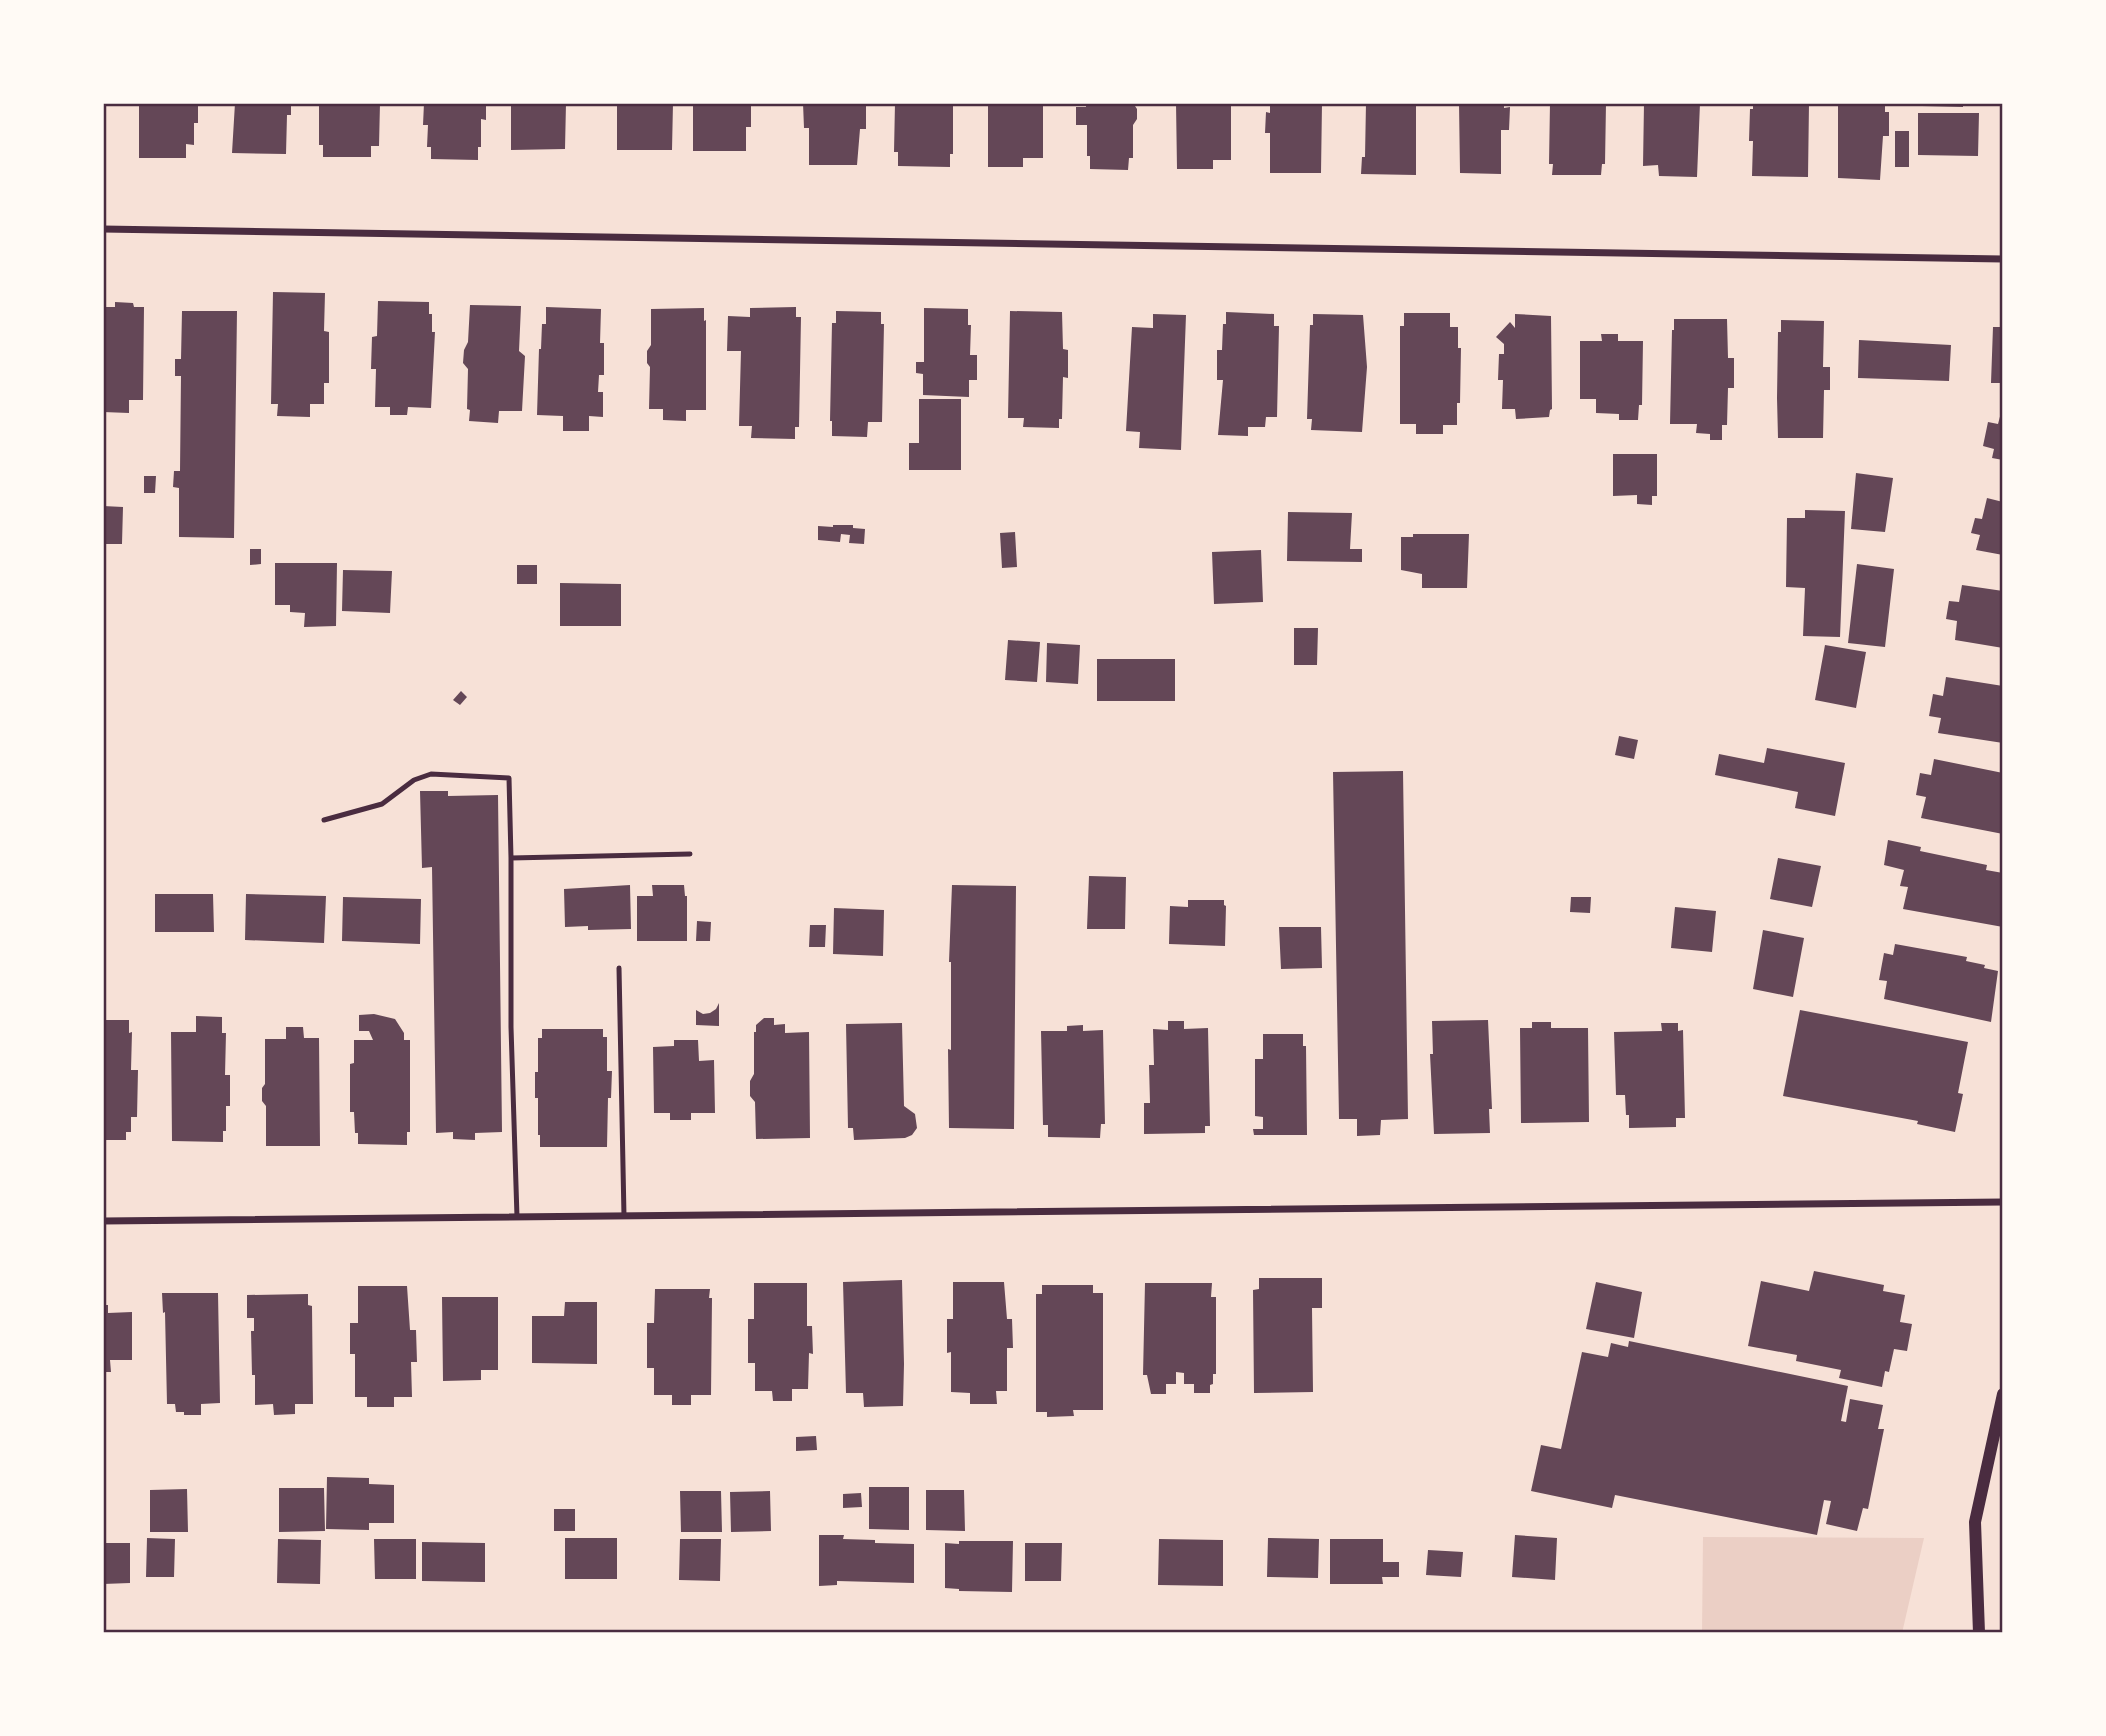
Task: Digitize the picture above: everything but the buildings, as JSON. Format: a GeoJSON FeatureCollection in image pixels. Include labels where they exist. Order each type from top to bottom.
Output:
{"type":"FeatureCollection","features":[{"type":"Feature","properties":{"kind":"street"},"geometry":{"type":"LineString","coordinates":[[103,229],[2003,259]]}},
{"type":"Feature","properties":{"kind":"street"},"geometry":{"type":"LineString","coordinates":[[103,1221],[2003,1202]]}},
{"type":"Feature","properties":{"kind":"street"},"geometry":{"type":"LineString","coordinates":[[1979,1633],[1975,1522],[2003,1394]]}},
{"type":"Feature","properties":{"kind":"lane"},"geometry":{"type":"LineString","coordinates":[[324,820],[382,804],[414,780],[431,774],[509,778],[517,1217]]}},
{"type":"Feature","properties":{"kind":"lane"},"geometry":{"type":"LineString","coordinates":[[511,858],[690,854]]}},
{"type":"Feature","properties":{"kind":"lane"},"geometry":{"type":"LineString","coordinates":[[619,968],[624,1216]]}},
{"type":"Feature","properties":{"kind":"shaded area"},"geometry":{"type":"Polygon","coordinates":[[[1703,1537],[1924,1538],[1902,1633],[1702,1633],[1703,1537]]]}}]}
